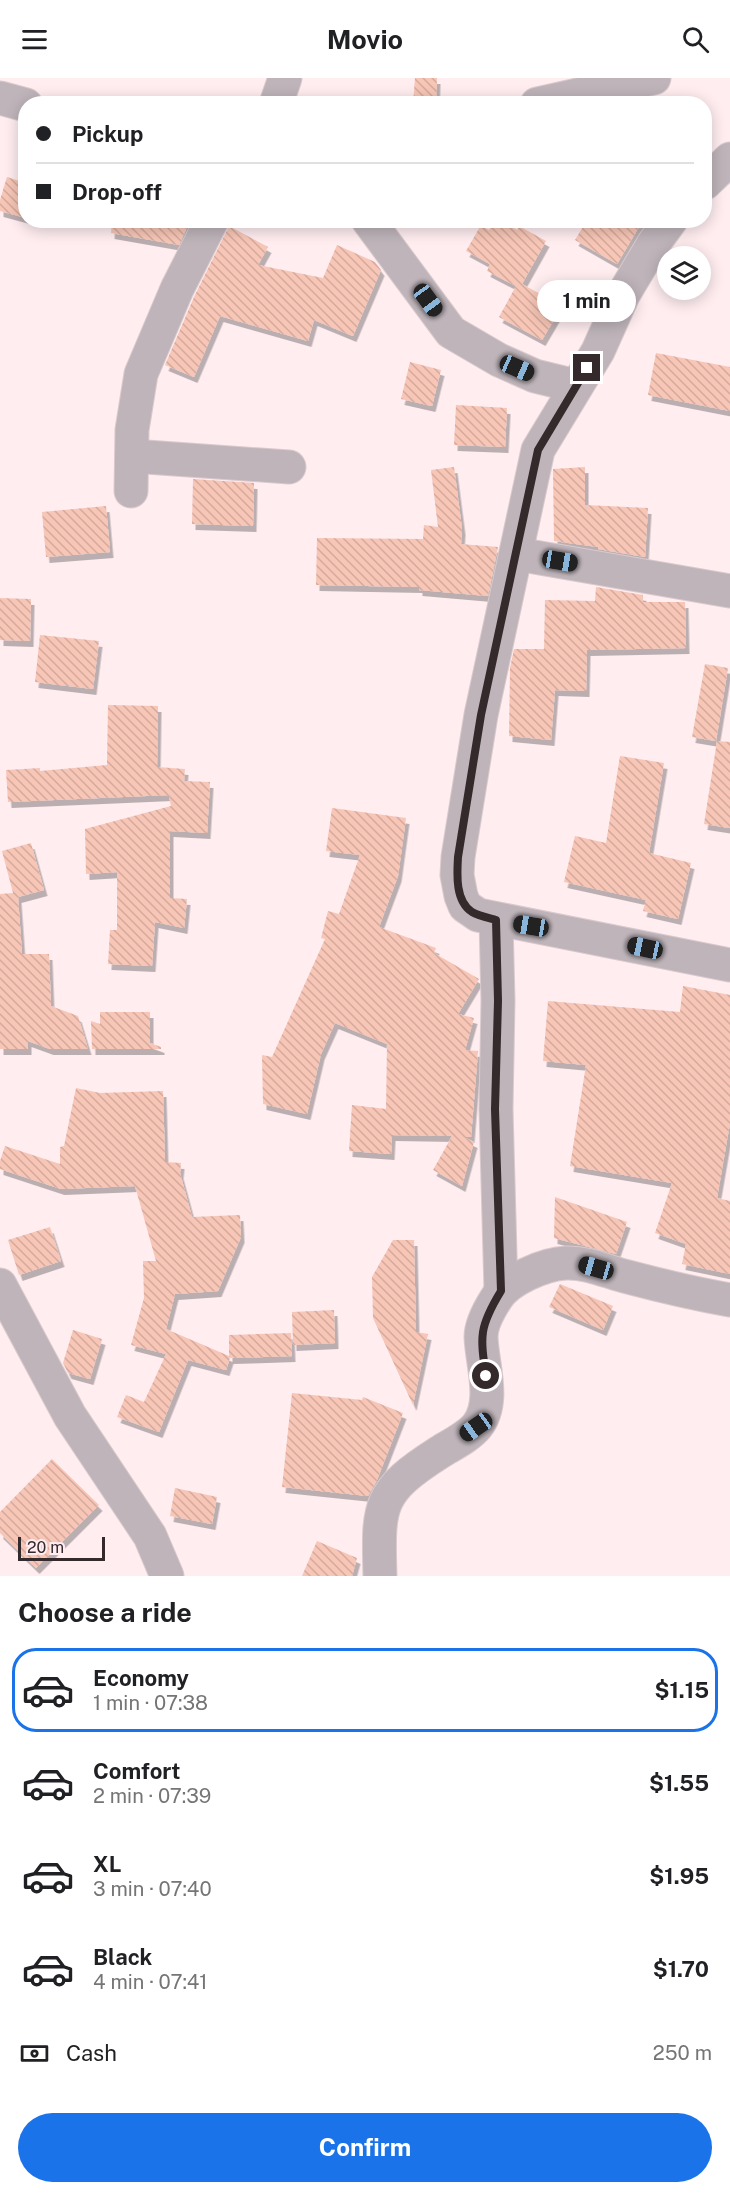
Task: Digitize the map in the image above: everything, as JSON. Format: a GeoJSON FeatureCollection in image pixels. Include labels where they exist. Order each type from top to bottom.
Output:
{"type":"FeatureCollection","features":[{"type":"Feature","properties":{"kind":"street"},"geometry":{"type":"LineString","coordinates":[[279,96],[285,78]]}},
{"type":"Feature","properties":{"kind":"street"},"geometry":{"type":"LineString","coordinates":[[536,78],[538,96]]}},
{"type":"Feature","properties":{"kind":"street"},"geometry":{"type":"LineString","coordinates":[[571,96],[654,78]]}},
{"type":"Feature","properties":{"kind":"street"},"geometry":{"type":"LineString","coordinates":[[0,98],[18,103]]}},
{"type":"Feature","properties":{"kind":"street"},"geometry":{"type":"LineString","coordinates":[[712,176],[730,159]]}},
{"type":"Feature","properties":{"kind":"street"},"geometry":{"type":"LineString","coordinates":[[131,491],[132,430],[141,374],[168,310],[208,228]]}},
{"type":"Feature","properties":{"kind":"street"},"geometry":{"type":"LineString","coordinates":[[374,228],[451,332],[499,360],[535,376],[576,386]]}},
{"type":"Feature","properties":{"kind":"street"},"geometry":{"type":"LineString","coordinates":[[665,228],[623,295],[598,351],[538,450],[481,715],[457,875],[465,906],[478,915],[730,965]]}},
{"type":"Feature","properties":{"kind":"street"},"geometry":{"type":"LineString","coordinates":[[132,456],[289,466]]}},
{"type":"Feature","properties":{"kind":"street"},"geometry":{"type":"LineString","coordinates":[[517,554],[730,591]]}},
{"type":"Feature","properties":{"kind":"street"},"geometry":{"type":"LineString","coordinates":[[496,920],[498,1001],[495,1109],[501,1291]]}},
{"type":"Feature","properties":{"kind":"street"},"geometry":{"type":"LineString","coordinates":[[380,1576],[379,1529],[384,1501],[397,1482],[476,1427],[483,1414],[487,1392],[481,1334],[489,1311],[501,1291],[522,1276],[550,1266],[580,1263],[628,1277],[730,1300]]}},
{"type":"Feature","properties":{"kind":"street"},"geometry":{"type":"LineString","coordinates":[[0,1285],[70,1416],[150,1536],[167,1576]]}},
{"type":"Feature","properties":{"kind":"building"},"geometry":{"type":"Polygon","coordinates":[[[415,78],[437,78],[436,96],[414,96],[415,78]]]}},
{"type":"Feature","properties":{"kind":"building"},"geometry":{"type":"Polygon","coordinates":[[[7,177],[18,180],[18,216],[0,211],[0,200],[7,177]]]}},
{"type":"Feature","properties":{"kind":"building"},"geometry":{"type":"Polygon","coordinates":[[[111,228],[186,228],[179,245],[111,233],[111,228]]]}},
{"type":"Feature","properties":{"kind":"building"},"geometry":{"type":"Polygon","coordinates":[[[228,228],[233,228],[268,247],[258,265],[323,278],[337,245],[375,262],[381,270],[353,336],[314,320],[308,341],[220,316],[194,377],[165,365],[194,297],[228,228]]]}},
{"type":"Feature","properties":{"kind":"building"},"geometry":{"type":"Polygon","coordinates":[[[479,228],[489,230],[490,228],[517,230],[523,228],[546,241],[522,284],[562,306],[542,340],[499,317],[516,286],[487,271],[490,264],[466,251],[479,228]]]}},
{"type":"Feature","properties":{"kind":"building"},"geometry":{"type":"Polygon","coordinates":[[[582,228],[638,228],[617,264],[575,240],[582,228]]]}},
{"type":"Feature","properties":{"kind":"building"},"geometry":{"type":"Polygon","coordinates":[[[656,353],[730,367],[730,411],[648,395],[656,353]]]}},
{"type":"Feature","properties":{"kind":"building"},"geometry":{"type":"Polygon","coordinates":[[[410,362],[441,370],[432,406],[401,399],[410,362]]]}},
{"type":"Feature","properties":{"kind":"building"},"geometry":{"type":"Polygon","coordinates":[[[456,405],[507,408],[505,447],[454,445],[456,405]]]}},
{"type":"Feature","properties":{"kind":"building"},"geometry":{"type":"Polygon","coordinates":[[[454,467],[462,529],[461,544],[498,547],[488,596],[419,590],[419,587],[316,585],[317,538],[423,539],[424,525],[438,527],[431,470],[454,467]]]}},
{"type":"Feature","properties":{"kind":"building"},"geometry":{"type":"Polygon","coordinates":[[[585,467],[585,505],[648,508],[645,557],[554,541],[553,469],[585,467]]]}},
{"type":"Feature","properties":{"kind":"building"},"geometry":{"type":"Polygon","coordinates":[[[193,479],[254,483],[253,526],[192,524],[193,479]]]}},
{"type":"Feature","properties":{"kind":"building"},"geometry":{"type":"Polygon","coordinates":[[[106,506],[110,552],[46,557],[42,512],[106,506]]]}},
{"type":"Feature","properties":{"kind":"building"},"geometry":{"type":"Polygon","coordinates":[[[596,587],[643,595],[643,602],[685,602],[686,648],[587,650],[586,691],[555,690],[551,740],[509,736],[510,668],[514,649],[544,649],[545,600],[595,601],[596,587]]]}},
{"type":"Feature","properties":{"kind":"building"},"geometry":{"type":"Polygon","coordinates":[[[0,598],[31,599],[30,641],[0,640],[0,598]]]}},
{"type":"Feature","properties":{"kind":"building"},"geometry":{"type":"Polygon","coordinates":[[[40,635],[99,641],[93,689],[35,682],[40,635]]]}},
{"type":"Feature","properties":{"kind":"building"},"geometry":{"type":"Polygon","coordinates":[[[705,664],[728,668],[716,741],[692,737],[705,664]]]}},
{"type":"Feature","properties":{"kind":"building"},"geometry":{"type":"Polygon","coordinates":[[[108,705],[158,706],[157,767],[185,769],[184,781],[210,782],[207,833],[170,831],[170,898],[187,899],[184,928],[155,922],[152,966],[108,964],[110,930],[117,930],[117,872],[86,874],[85,829],[171,806],[169,795],[8,802],[6,770],[40,768],[40,771],[107,765],[108,705]]]}},
{"type":"Feature","properties":{"kind":"building"},"geometry":{"type":"Polygon","coordinates":[[[717,741],[730,742],[730,828],[704,824],[717,741]]]}},
{"type":"Feature","properties":{"kind":"building"},"geometry":{"type":"Polygon","coordinates":[[[620,756],[664,763],[649,853],[691,863],[678,919],[643,911],[646,900],[564,882],[575,836],[606,843],[620,756]]]}},
{"type":"Feature","properties":{"kind":"building"},"geometry":{"type":"Polygon","coordinates":[[[332,808],[406,818],[398,876],[379,927],[436,948],[434,953],[479,979],[458,1014],[474,1018],[465,1050],[478,1051],[471,1137],[463,1137],[474,1142],[462,1186],[433,1170],[452,1136],[392,1135],[391,1154],[349,1151],[352,1105],[386,1109],[387,1044],[335,1023],[321,1054],[307,1114],[263,1104],[262,1055],[272,1057],[325,939],[321,938],[328,911],[339,914],[360,855],[326,851],[332,808]]]}},
{"type":"Feature","properties":{"kind":"building"},"geometry":{"type":"Polygon","coordinates":[[[31,843],[44,890],[18,897],[22,954],[49,954],[51,1006],[78,1016],[88,1049],[50,1049],[28,1041],[28,1049],[0,1049],[0,894],[13,893],[2,851],[31,843]]]}},
{"type":"Feature","properties":{"kind":"building"},"geometry":{"type":"Polygon","coordinates":[[[683,986],[730,995],[730,1123],[717,1198],[730,1201],[730,1274],[682,1264],[686,1244],[655,1233],[672,1183],[570,1166],[586,1065],[543,1061],[548,1001],[680,1012],[683,986]]]}},
{"type":"Feature","properties":{"kind":"building"},"geometry":{"type":"Polygon","coordinates":[[[100,1012],[150,1012],[150,1043],[161,1049],[92,1049],[91,1021],[100,1024],[100,1012]]]}},
{"type":"Feature","properties":{"kind":"building"},"geometry":{"type":"Polygon","coordinates":[[[76,1088],[100,1093],[163,1091],[165,1162],[181,1163],[180,1173],[192,1217],[240,1215],[241,1237],[218,1291],[175,1294],[166,1329],[229,1356],[229,1335],[291,1333],[292,1356],[230,1358],[226,1370],[188,1360],[159,1432],[117,1417],[126,1395],[144,1402],[166,1354],[131,1345],[144,1298],[143,1261],[156,1261],[135,1186],[61,1189],[0,1169],[5,1146],[60,1164],[60,1147],[64,1146],[76,1088]]]}},
{"type":"Feature","properties":{"kind":"building"},"geometry":{"type":"Polygon","coordinates":[[[555,1197],[627,1222],[616,1254],[554,1238],[555,1197]]]}},
{"type":"Feature","properties":{"kind":"building"},"geometry":{"type":"Polygon","coordinates":[[[50,1227],[61,1261],[19,1275],[8,1240],[50,1227]]]}},
{"type":"Feature","properties":{"kind":"building"},"geometry":{"type":"Polygon","coordinates":[[[393,1240],[414,1240],[416,1332],[428,1334],[413,1405],[373,1318],[372,1277],[393,1240]]]}},
{"type":"Feature","properties":{"kind":"building"},"geometry":{"type":"Polygon","coordinates":[[[560,1284],[613,1306],[603,1330],[549,1307],[560,1284]]]}},
{"type":"Feature","properties":{"kind":"building"},"geometry":{"type":"Polygon","coordinates":[[[334,1310],[335,1343],[293,1345],[292,1312],[334,1310]]]}},
{"type":"Feature","properties":{"kind":"building"},"geometry":{"type":"Polygon","coordinates":[[[73,1330],[102,1339],[90,1379],[68,1373],[63,1363],[73,1330]]]}},
{"type":"Feature","properties":{"kind":"building"},"geometry":{"type":"Polygon","coordinates":[[[292,1393],[362,1400],[363,1397],[403,1413],[377,1480],[368,1496],[282,1487],[292,1393]]]}},
{"type":"Feature","properties":{"kind":"building"},"geometry":{"type":"Polygon","coordinates":[[[52,1459],[99,1505],[36,1568],[0,1533],[0,1512],[52,1459]]]}},
{"type":"Feature","properties":{"kind":"building"},"geometry":{"type":"Polygon","coordinates":[[[175,1488],[217,1497],[212,1524],[170,1516],[175,1488]]]}},
{"type":"Feature","properties":{"kind":"building"},"geometry":{"type":"Polygon","coordinates":[[[317,1541],[357,1558],[352,1576],[302,1576],[317,1541]]]}},
{"type":"Feature","properties":{"kind":"route"},"geometry":{"type":"LineString","coordinates":[[486,1376],[481,1334],[489,1311],[501,1291],[495,1109],[498,1001],[496,920],[478,915],[465,906],[457,875],[458,857],[481,715],[538,450],[587,368]]}}]}
